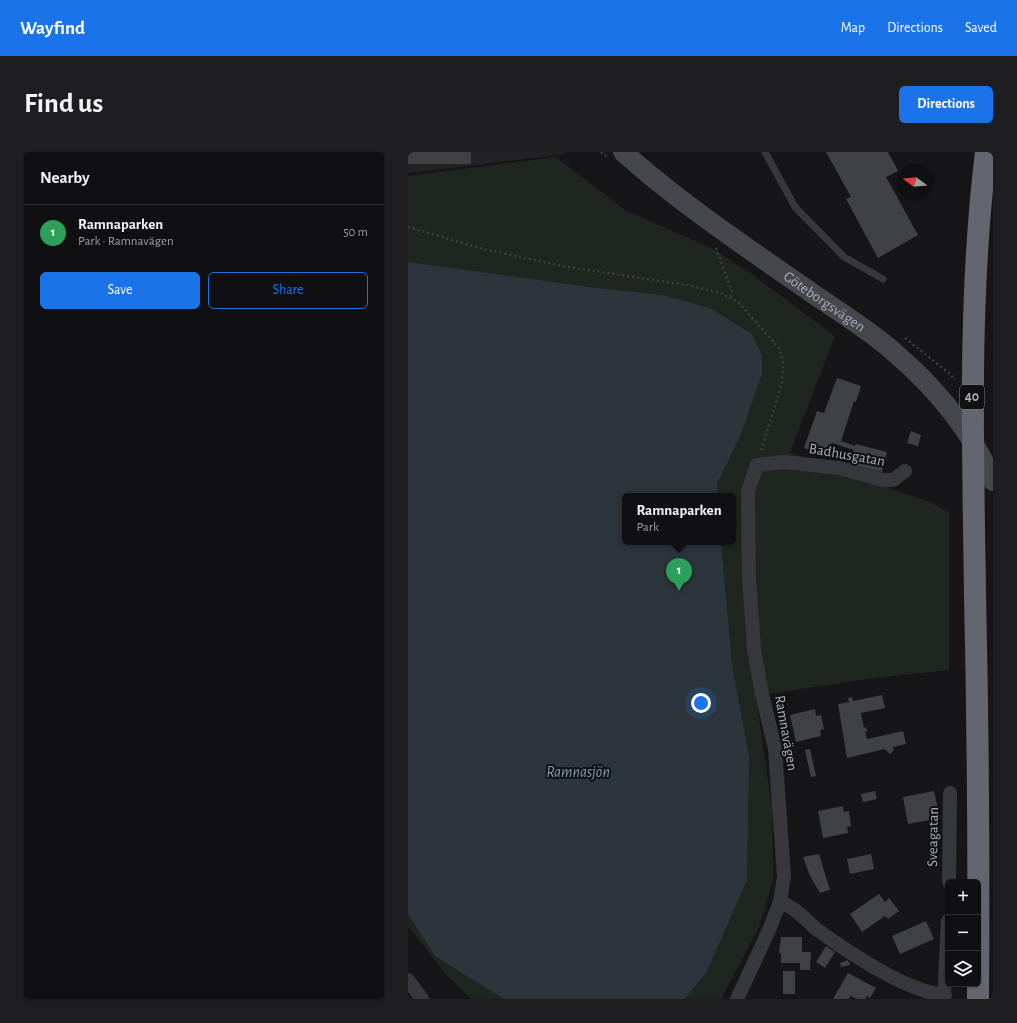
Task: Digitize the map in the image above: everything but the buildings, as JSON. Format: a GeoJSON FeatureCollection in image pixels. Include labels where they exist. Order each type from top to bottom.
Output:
{"type":"FeatureCollection","features":[{"type":"Feature","properties":{"kind":"highway","name":"40"},"geometry":{"type":"LineString","coordinates":[[978,999],[979,777],[972,442],[973,337],[978,216],[986,152]]}},
{"type":"Feature","properties":{"kind":"main road","name":"Göteborgsvägen"},"geometry":{"type":"LineString","coordinates":[[623,152],[643,170],[723,230],[894,352],[936,392],[966,429],[993,481]]}},
{"type":"Feature","properties":{"kind":"street","name":"Badhusgatan"},"geometry":{"type":"LineString","coordinates":[[757,465],[784,462],[839,468],[883,480],[893,480],[905,471]]}},
{"type":"Feature","properties":{"kind":"street","name":"Ramnavägen"},"geometry":{"type":"LineString","coordinates":[[737,999],[769,930],[780,902],[784,876],[775,749],[762,694],[754,649],[749,578],[748,490],[757,465]]}},
{"type":"Feature","properties":{"kind":"street","name":"Sveagatan"},"geometry":{"type":"LineString","coordinates":[[949,879],[950,793]]}},
{"type":"Feature","properties":{"kind":"street"},"geometry":{"type":"LineString","coordinates":[[780,902],[792,906],[819,930],[871,965],[917,988],[944,997],[946,951]]}},
{"type":"Feature","properties":{"kind":"street"},"geometry":{"type":"LineString","coordinates":[[408,980],[422,999]]}},
{"type":"Feature","properties":{"kind":"lane"},"geometry":{"type":"LineString","coordinates":[[765,152],[795,207],[844,257],[883,279]]}},
{"type":"Feature","properties":{"kind":"path"},"geometry":{"type":"LineString","coordinates":[[408,227],[483,249],[568,267],[687,285],[720,293],[738,302],[764,329],[779,348],[783,362],[782,383],[757,465]]}},
{"type":"Feature","properties":{"kind":"path"},"geometry":{"type":"LineString","coordinates":[[714,244],[721,259],[732,292],[730,298]]}},
{"type":"Feature","properties":{"kind":"shaded area"},"geometry":{"type":"Polygon","coordinates":[[[408,152],[564,152],[565,154],[408,173],[408,152]]]}},
{"type":"Feature","properties":{"kind":"shaded area","name":"Ramnasjön"},"geometry":{"type":"Polygon","coordinates":[[[556,157],[625,210],[713,249],[749,272],[835,336],[790,453],[932,503],[949,512],[949,670],[867,679],[756,696],[772,808],[773,881],[759,927],[721,999],[472,999],[449,978],[408,926],[408,176],[556,157]]]}},
{"type":"Feature","properties":{"kind":"water","name":"Ramnasjön"},"geometry":{"type":"Polygon","coordinates":[[[408,262],[596,288],[663,295],[710,308],[752,334],[762,356],[762,374],[741,434],[717,484],[718,493],[622,493],[622,545],[721,545],[732,665],[749,757],[747,880],[707,971],[685,999],[504,999],[435,956],[408,914],[408,262]]]}},
{"type":"Feature","properties":{"kind":"place","name":"Ramnaparken"},"geometry":{"type":"Point","coordinates":[679,591]}}]}
